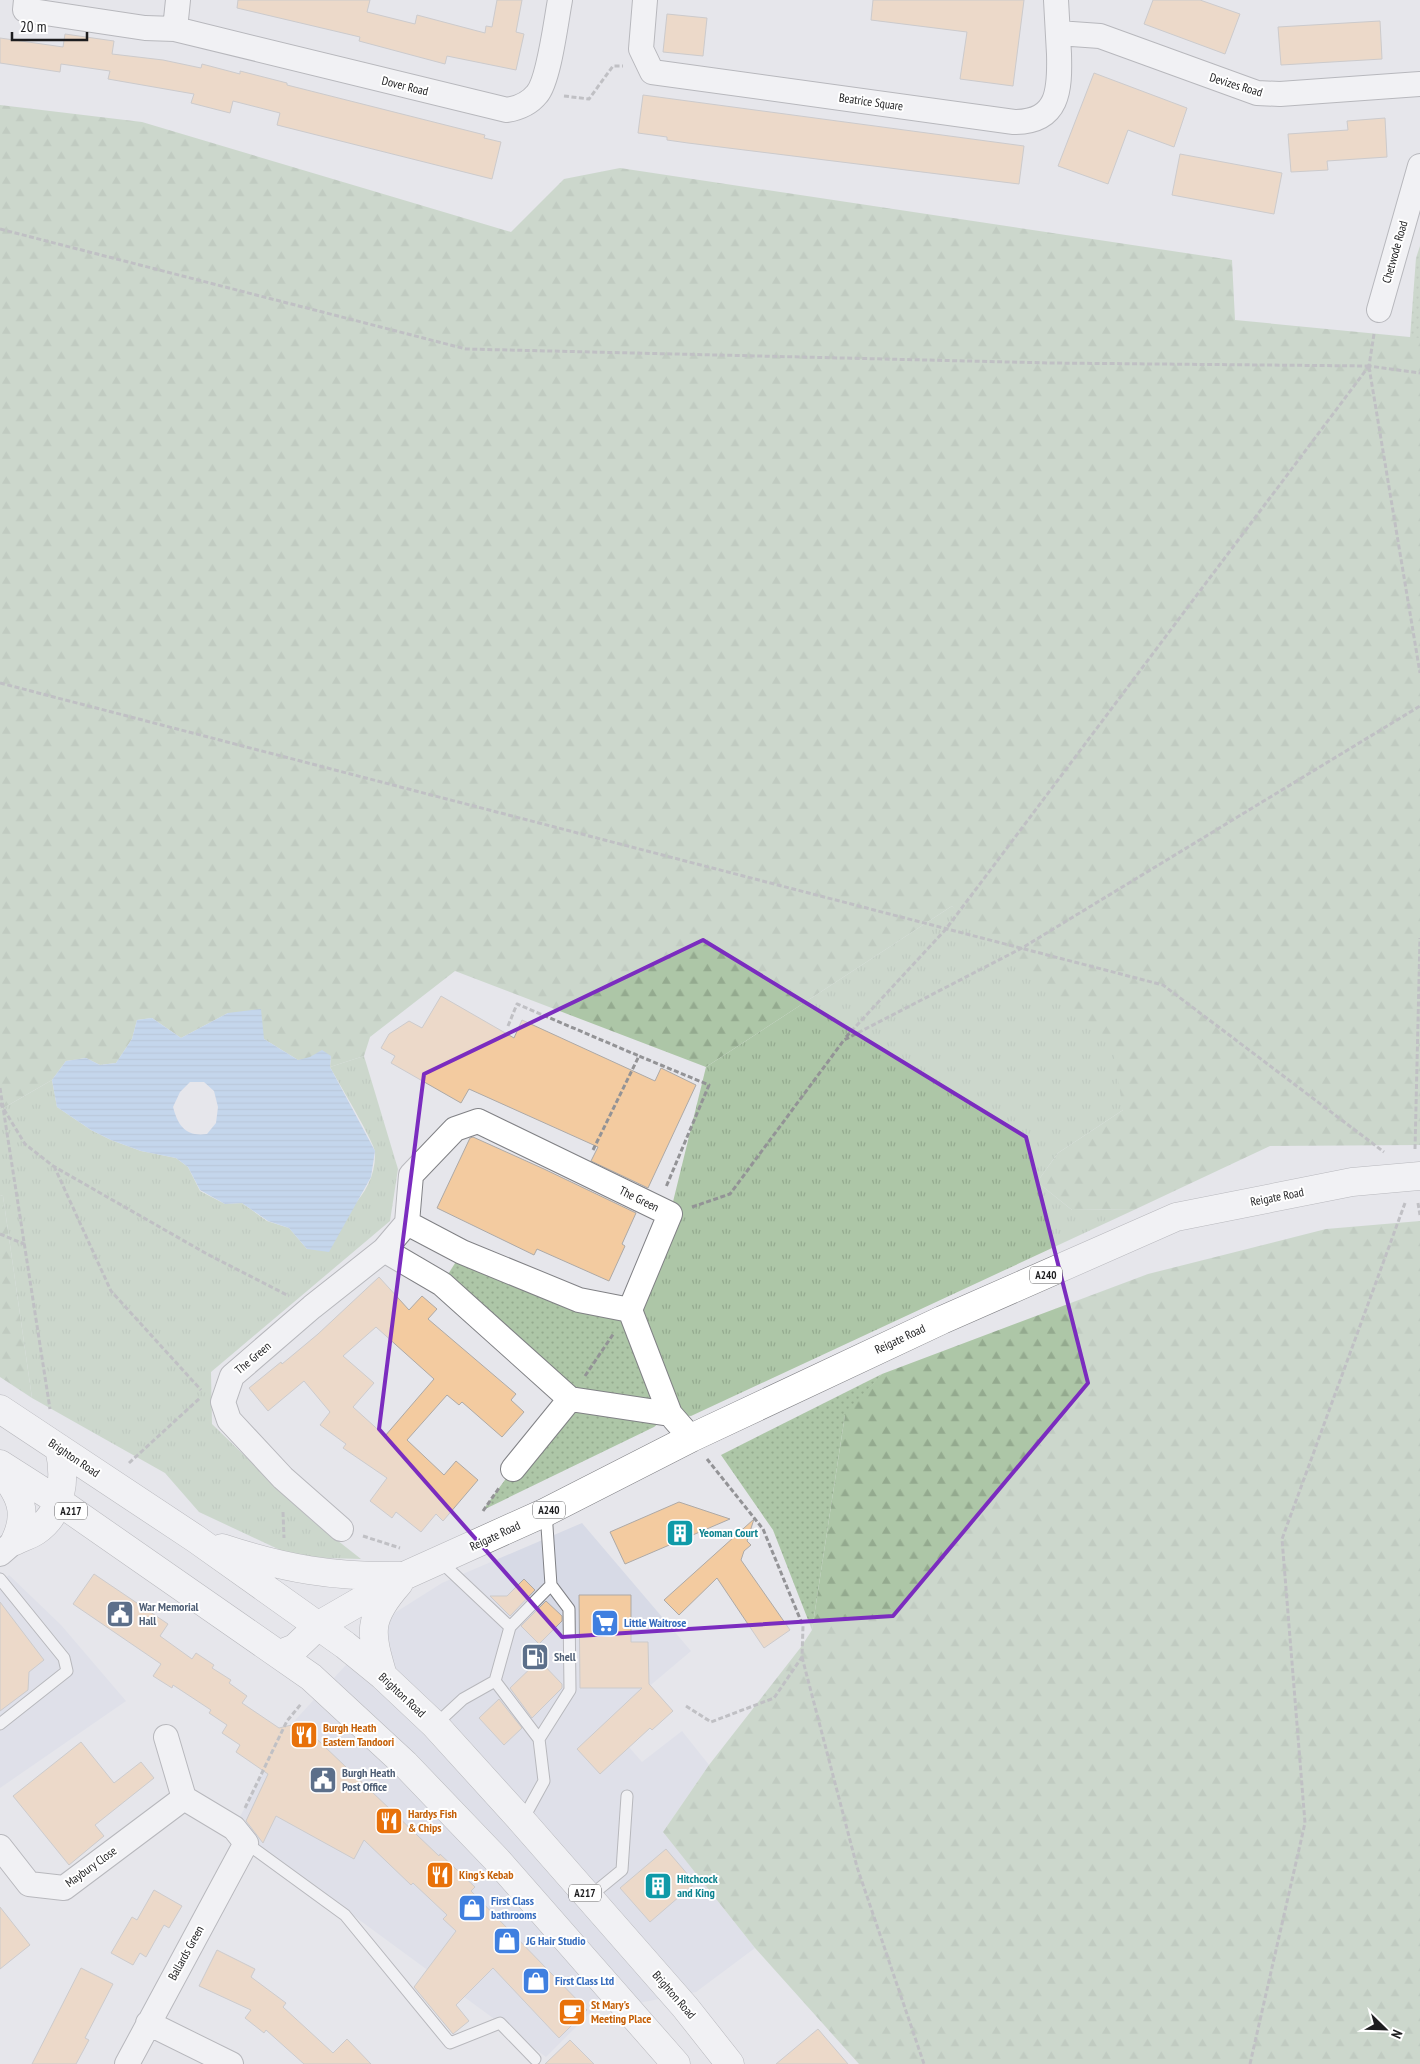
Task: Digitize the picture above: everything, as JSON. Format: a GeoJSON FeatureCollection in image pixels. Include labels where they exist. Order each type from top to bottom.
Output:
{"type":"FeatureCollection","features":[{"type":"Feature","properties":{"kind":"highway","name":"Reigate Road"},"geometry":{"type":"LineString","coordinates":[[404,1576],[546,1512],[691,1438],[942,1320],[1176,1218],[1352,1182],[1417,1176]]}},
{"type":"Feature","properties":{"kind":"highway","name":"Brighton Road"},"geometry":{"type":"LineString","coordinates":[[0,1409],[196,1539],[319,1626],[383,1676],[434,1725],[522,1821],[685,2007],[730,2064]]}},
{"type":"Feature","properties":{"kind":"highway"},"geometry":{"type":"LineString","coordinates":[[7,1548],[36,1531],[47,1520],[58,1501],[63,1482],[63,1464],[59,1448]]}},
{"type":"Feature","properties":{"kind":"highway","name":"A217"},"geometry":{"type":"LineString","coordinates":[[0,1464],[58,1501],[280,1654],[314,1680],[405,1764],[497,1860],[676,2064]]}},
{"type":"Feature","properties":{"kind":"highway"},"geometry":{"type":"LineString","coordinates":[[0,1470],[11,1484],[23,1513],[21,1528],[7,1548]]}},
{"type":"Feature","properties":{"kind":"highway"},"geometry":{"type":"LineString","coordinates":[[196,1539],[285,1566],[314,1572],[358,1577],[404,1576]]}},
{"type":"Feature","properties":{"kind":"highway"},"geometry":{"type":"LineString","coordinates":[[383,1676],[375,1649],[372,1628],[382,1602],[404,1576]]}},
{"type":"Feature","properties":{"kind":"highway","name":"A240"},"geometry":{"type":"LineString","coordinates":[[280,1654],[296,1648],[319,1626],[404,1576]]}},
{"type":"Feature","properties":{"kind":"highway"},"geometry":{"type":"LineString","coordinates":[[314,1680],[307,1663],[308,1651],[310,1638],[319,1626]]}},
{"type":"Feature","properties":{"kind":"street","name":"Dover Road"},"geometry":{"type":"LineString","coordinates":[[26,0],[25,10],[145,28],[175,29],[507,110],[518,108],[529,102],[538,93]]}},
{"type":"Feature","properties":{"kind":"street"},"geometry":{"type":"LineString","coordinates":[[175,29],[178,0]]}},
{"type":"Feature","properties":{"kind":"street"},"geometry":{"type":"LineString","coordinates":[[538,93],[547,66],[560,0]]}},
{"type":"Feature","properties":{"kind":"street"},"geometry":{"type":"LineString","coordinates":[[645,0],[641,50],[649,65]]}},
{"type":"Feature","properties":{"kind":"street","name":"Beatrice Square"},"geometry":{"type":"LineString","coordinates":[[649,65],[652,72],[1024,122],[1036,119],[1046,113],[1054,104],[1058,92],[1060,79],[1056,0]]}},
{"type":"Feature","properties":{"kind":"street","name":"Devizes Road"},"geometry":{"type":"LineString","coordinates":[[1058,34],[1100,36],[1257,94],[1420,84]]}},
{"type":"Feature","properties":{"kind":"street","name":"Chetwode Road"},"geometry":{"type":"LineString","coordinates":[[1379,310],[1420,166]]}},
{"type":"Feature","properties":{"kind":"street","name":"The Green"},"geometry":{"type":"LineString","coordinates":[[341,1529],[283,1478],[229,1420],[224,1402],[232,1376],[312,1307],[384,1250],[407,1223],[411,1175],[455,1129],[478,1121],[664,1211],[630,1310]]}},
{"type":"Feature","properties":{"kind":"street"},"geometry":{"type":"LineString","coordinates":[[407,1223],[462,1252],[579,1300],[630,1310],[670,1414],[691,1438]]}},
{"type":"Feature","properties":{"kind":"street"},"geometry":{"type":"LineString","coordinates":[[384,1250],[442,1284],[570,1399],[670,1414]]}},
{"type":"Feature","properties":{"kind":"street"},"geometry":{"type":"LineString","coordinates":[[442,1284],[462,1252]]}},
{"type":"Feature","properties":{"kind":"street"},"geometry":{"type":"LineString","coordinates":[[513,1469],[570,1399]]}},
{"type":"Feature","properties":{"kind":"street"},"geometry":{"type":"LineString","coordinates":[[166,1737],[184,1798],[240,1835]]}},
{"type":"Feature","properties":{"kind":"street","name":"Maybury Close"},"geometry":{"type":"LineString","coordinates":[[0,1847],[29,1884],[64,1888],[184,1798]]}},
{"type":"Feature","properties":{"kind":"street","name":"Ballards Green"},"geometry":{"type":"LineString","coordinates":[[127,2064],[240,1835]]}},
{"type":"Feature","properties":{"kind":"street"},"geometry":{"type":"LineString","coordinates":[[148,2023],[231,2064]]}},
{"type":"Feature","properties":{"kind":"lane"},"geometry":{"type":"LineString","coordinates":[[539,1740],[570,1690],[569,1609],[552,1585],[546,1512]]}},
{"type":"Feature","properties":{"kind":"lane"},"geometry":{"type":"LineString","coordinates":[[440,1561],[510,1627]]}},
{"type":"Feature","properties":{"kind":"lane"},"geometry":{"type":"LineString","coordinates":[[0,1578],[64,1658],[67,1671],[0,1724]]}},
{"type":"Feature","properties":{"kind":"lane"},"geometry":{"type":"LineString","coordinates":[[434,1725],[463,1699],[495,1681],[510,1627],[552,1585]]}},
{"type":"Feature","properties":{"kind":"lane"},"geometry":{"type":"LineString","coordinates":[[495,1681],[539,1740],[544,1781],[522,1821]]}},
{"type":"Feature","properties":{"kind":"lane"},"geometry":{"type":"LineString","coordinates":[[589,1897],[622,1870],[627,1796]]}},
{"type":"Feature","properties":{"kind":"lane"},"geometry":{"type":"LineString","coordinates":[[240,1835],[345,1915],[450,2043],[500,2023],[534,2059]]}},
{"type":"Feature","properties":{"kind":"path"},"geometry":{"type":"LineString","coordinates":[[538,93],[589,99],[613,66],[649,65]]}},
{"type":"Feature","properties":{"kind":"path"},"geometry":{"type":"LineString","coordinates":[[0,230],[466,349],[1051,363],[1369,366],[1420,373]]}},
{"type":"Feature","properties":{"kind":"path"},"geometry":{"type":"LineString","coordinates":[[1379,310],[1369,366],[1420,673]]}},
{"type":"Feature","properties":{"kind":"path"},"geometry":{"type":"LineString","coordinates":[[664,1211],[730,1194],[844,1040],[946,929],[1369,366]]}},
{"type":"Feature","properties":{"kind":"path"},"geometry":{"type":"LineString","coordinates":[[0,683],[1163,985],[1417,1176]]}},
{"type":"Feature","properties":{"kind":"path"},"geometry":{"type":"LineString","coordinates":[[844,1040],[1022,948],[1420,706]]}},
{"type":"Feature","properties":{"kind":"path"},"geometry":{"type":"LineString","coordinates":[[1250,2064],[1306,1823],[1282,1539],[1417,1176],[1420,938]]}},
{"type":"Feature","properties":{"kind":"path"},"geometry":{"type":"LineString","coordinates":[[508,1026],[517,1004],[709,1085],[664,1211]]}},
{"type":"Feature","properties":{"kind":"path"},"geometry":{"type":"LineString","coordinates":[[583,1172],[639,1056]]}},
{"type":"Feature","properties":{"kind":"path"},"geometry":{"type":"LineString","coordinates":[[0,1088],[50,1412],[35,1432]]}},
{"type":"Feature","properties":{"kind":"path"},"geometry":{"type":"LineString","coordinates":[[0,1104],[25,1144],[53,1166],[207,1254],[312,1307]]}},
{"type":"Feature","properties":{"kind":"path"},"geometry":{"type":"LineString","coordinates":[[53,1166],[111,1292],[204,1394],[110,1482]]}},
{"type":"Feature","properties":{"kind":"path"},"geometry":{"type":"LineString","coordinates":[[0,1234],[24,1244]]}},
{"type":"Feature","properties":{"kind":"path"},"geometry":{"type":"LineString","coordinates":[[570,1399],[630,1310]]}},
{"type":"Feature","properties":{"kind":"path"},"geometry":{"type":"LineString","coordinates":[[691,1438],[763,1529],[803,1626],[802,1657],[857,1867],[924,2064]]}},
{"type":"Feature","properties":{"kind":"path"},"geometry":{"type":"LineString","coordinates":[[283,1478],[285,1566]]}},
{"type":"Feature","properties":{"kind":"path"},"geometry":{"type":"LineString","coordinates":[[341,1529],[440,1561]]}},
{"type":"Feature","properties":{"kind":"path"},"geometry":{"type":"LineString","coordinates":[[686,1706],[711,1722],[774,1698],[802,1657]]}},
{"type":"Feature","properties":{"kind":"path"},"geometry":{"type":"LineString","coordinates":[[240,1835],[287,1721],[314,1680]]}},
{"type":"Feature","properties":{"kind":"highlighted area"},"geometry":{"type":"Polygon","coordinates":[[[703,940],[1026,1137],[1088,1383],[893,1616],[562,1637],[379,1429],[424,1074],[703,940]]]}},
{"type":"Feature","properties":{"kind":"shaded area"},"geometry":{"type":"Polygon","coordinates":[[[582,1523],[691,1651],[607,1722],[642,1762],[682,1731],[709,1765],[663,1832],[755,1948],[696,1992],[591,2012],[546,2057],[234,1828],[286,1730],[393,1614],[442,1583],[582,1523]]]}},
{"type":"Feature","properties":{"kind":"shaded area"},"geometry":{"type":"Polygon","coordinates":[[[9,1575],[61,1625],[126,1701],[0,1788],[0,1583],[9,1575]]]}},
{"type":"Feature","properties":{"kind":"green space"},"geometry":{"type":"Polygon","coordinates":[[[0,105],[142,122],[511,232],[564,179],[620,168],[1232,260],[1235,320],[1420,338],[1420,1145],[1270,1146],[1136,1209],[1072,1210],[1037,1182],[1058,1153],[1123,1110],[952,906],[706,1067],[455,971],[370,1037],[364,1056],[330,1067],[331,1056],[298,1060],[264,1039],[228,1013],[181,1038],[152,1018],[137,1020],[132,1039],[116,1063],[100,1065],[86,1058],[66,1061],[52,1080],[0,1110],[0,105]]]}},
{"type":"Feature","properties":{"kind":"green space"},"geometry":{"type":"Polygon","coordinates":[[[1420,246],[1420,338],[1410,338],[1416,258],[1420,246]]]}},
{"type":"Feature","properties":{"kind":"green space"},"geometry":{"type":"Polygon","coordinates":[[[952,906],[1112,1042],[1123,1110],[1058,1153],[1037,1182],[1072,1210],[1136,1209],[691,1416],[670,1414],[630,1310],[670,1214],[706,1067],[952,906]]]}},
{"type":"Feature","properties":{"kind":"green space"},"geometry":{"type":"Polygon","coordinates":[[[364,1056],[398,1169],[390,1221],[211,1372],[212,1424],[309,1518],[361,1559],[295,1557],[199,1512],[165,1473],[32,1398],[3,1196],[0,1195],[0,1110],[52,1080],[57,1107],[91,1130],[141,1151],[176,1158],[188,1167],[200,1191],[225,1204],[242,1203],[267,1221],[289,1228],[307,1249],[341,1218],[362,1195],[374,1168],[375,1152],[373,1146],[330,1067],[364,1056]]]}},
{"type":"Feature","properties":{"kind":"green space"},"geometry":{"type":"Polygon","coordinates":[[[0,1195],[3,1196],[32,1398],[0,1377],[0,1195]]]}},
{"type":"Feature","properties":{"kind":"green space"},"geometry":{"type":"Polygon","coordinates":[[[1420,1221],[1420,2064],[859,2064],[755,1948],[663,1832],[709,1765],[801,1647],[812,1630],[845,1415],[843,1415],[882,1374],[1148,1274],[1326,1229],[1420,1221]]]}},
{"type":"Feature","properties":{"kind":"green space"},"geometry":{"type":"Polygon","coordinates":[[[462,1252],[630,1310],[670,1414],[654,1427],[483,1510],[569,1399],[442,1284],[462,1252]]]}},
{"type":"Feature","properties":{"kind":"green space"},"geometry":{"type":"Polygon","coordinates":[[[882,1374],[845,1415],[812,1630],[773,1530],[721,1455],[882,1374]]]}},
{"type":"Feature","properties":{"kind":"water"},"geometry":{"type":"Polygon","coordinates":[[[261,1009],[264,1039],[298,1060],[310,1057],[322,1050],[331,1056],[330,1067],[375,1151],[371,1177],[329,1252],[307,1249],[289,1228],[268,1221],[242,1203],[225,1204],[200,1190],[188,1167],[176,1158],[141,1151],[111,1140],[91,1130],[57,1107],[52,1080],[66,1061],[86,1058],[100,1065],[116,1063],[132,1039],[137,1020],[152,1018],[181,1038],[228,1013],[261,1009]],[[190,1082],[180,1092],[173,1107],[180,1125],[188,1132],[194,1134],[207,1134],[216,1123],[218,1107],[214,1091],[204,1082],[190,1082]]]}},
{"type":"Feature","properties":{"kind":"building"},"geometry":{"type":"Polygon","coordinates":[[[238,0],[370,0],[367,12],[415,24],[417,15],[485,33],[486,26],[492,27],[497,0],[522,0],[516,32],[524,34],[516,70],[447,56],[445,64],[359,41],[360,37],[237,8],[238,0]]]}},
{"type":"Feature","properties":{"kind":"building"},"geometry":{"type":"Polygon","coordinates":[[[873,0],[1024,0],[1013,86],[960,79],[967,32],[871,20],[873,0]]]}},
{"type":"Feature","properties":{"kind":"building"},"geometry":{"type":"Polygon","coordinates":[[[1153,0],[1200,0],[1240,14],[1225,54],[1144,24],[1153,0]]]}},
{"type":"Feature","properties":{"kind":"building"},"geometry":{"type":"Polygon","coordinates":[[[667,14],[707,18],[703,56],[663,52],[667,14]]]}},
{"type":"Feature","properties":{"kind":"building"},"geometry":{"type":"Polygon","coordinates":[[[1380,21],[1382,59],[1281,65],[1278,27],[1380,21]]]}},
{"type":"Feature","properties":{"kind":"building"},"geometry":{"type":"Polygon","coordinates":[[[65,34],[114,41],[112,54],[163,60],[201,68],[202,64],[240,74],[240,71],[287,83],[287,85],[485,135],[484,138],[501,142],[492,179],[277,125],[280,113],[233,101],[230,113],[191,103],[194,94],[108,79],[110,71],[61,64],[60,72],[0,63],[0,38],[63,47],[65,34]]]}},
{"type":"Feature","properties":{"kind":"building"},"geometry":{"type":"Polygon","coordinates":[[[1094,73],[1187,108],[1174,147],[1128,130],[1108,184],[1058,166],[1094,73]]]}},
{"type":"Feature","properties":{"kind":"building"},"geometry":{"type":"Polygon","coordinates":[[[643,95],[1024,146],[1019,184],[667,140],[667,137],[638,133],[643,95]]]}},
{"type":"Feature","properties":{"kind":"building"},"geometry":{"type":"Polygon","coordinates":[[[1385,118],[1387,157],[1327,161],[1328,170],[1291,172],[1288,134],[1348,130],[1347,121],[1385,118]]]}},
{"type":"Feature","properties":{"kind":"building"},"geometry":{"type":"Polygon","coordinates":[[[1180,154],[1282,173],[1274,214],[1172,195],[1180,154]]]}},
{"type":"Feature","properties":{"kind":"building"},"geometry":{"type":"Polygon","coordinates":[[[441,996],[514,1038],[522,1020],[655,1081],[661,1068],[696,1085],[648,1188],[591,1161],[598,1147],[469,1089],[461,1103],[391,1063],[395,1056],[381,1048],[389,1034],[409,1021],[422,1028],[441,996]]]}},
{"type":"Feature","properties":{"kind":"building"},"geometry":{"type":"Polygon","coordinates":[[[473,1137],[636,1213],[622,1244],[625,1246],[609,1281],[537,1249],[534,1255],[437,1208],[470,1138],[473,1137]]]}},
{"type":"Feature","properties":{"kind":"building"},"geometry":{"type":"Polygon","coordinates":[[[379,1277],[409,1310],[422,1296],[437,1309],[428,1319],[516,1394],[511,1400],[524,1412],[502,1437],[462,1402],[459,1405],[447,1395],[407,1440],[444,1475],[456,1461],[478,1480],[443,1521],[436,1514],[421,1532],[396,1512],[392,1518],[370,1501],[387,1478],[343,1448],[346,1444],[320,1425],[330,1412],[304,1381],[268,1411],[249,1388],[318,1334],[379,1277]],[[376,1327],[343,1356],[374,1383],[353,1407],[385,1436],[434,1379],[376,1327]]]}},
{"type":"Feature","properties":{"kind":"building","name":"Yeoman Court"},"geometry":{"type":"Polygon","coordinates":[[[679,1502],[730,1519],[625,1564],[610,1532],[679,1502]]]}},
{"type":"Feature","properties":{"kind":"building"},"geometry":{"type":"Polygon","coordinates":[[[754,1519],[747,1541],[751,1545],[744,1551],[741,1560],[790,1630],[764,1648],[717,1578],[679,1615],[664,1600],[754,1519]]]}},
{"type":"Feature","properties":{"kind":"building"},"geometry":{"type":"Polygon","coordinates":[[[94,1574],[168,1624],[160,1636],[192,1659],[196,1653],[214,1665],[212,1668],[231,1680],[229,1683],[247,1696],[242,1703],[279,1728],[300,1723],[439,1856],[440,1854],[475,1887],[471,1891],[587,2010],[559,2038],[493,1968],[456,2005],[469,2021],[453,2034],[414,1987],[456,1931],[443,1919],[447,1915],[413,1883],[411,1885],[364,1840],[354,1859],[276,1816],[263,1843],[246,1821],[268,1774],[236,1752],[240,1745],[222,1733],[227,1725],[209,1713],[211,1710],[173,1685],[172,1688],[153,1676],[161,1664],[73,1604],[94,1574]]]}},
{"type":"Feature","properties":{"kind":"building"},"geometry":{"type":"Polygon","coordinates":[[[524,1579],[535,1590],[510,1616],[490,1596],[507,1596],[524,1579]]]}},
{"type":"Feature","properties":{"kind":"building","name":"Little Waitrose"},"geometry":{"type":"Polygon","coordinates":[[[579,1595],[631,1595],[631,1642],[648,1642],[649,1684],[673,1711],[652,1730],[650,1728],[600,1774],[577,1749],[642,1688],[580,1688],[579,1595]]]}},
{"type":"Feature","properties":{"kind":"building"},"geometry":{"type":"Polygon","coordinates":[[[546,1601],[562,1616],[562,1621],[539,1644],[521,1626],[546,1601]]]}},
{"type":"Feature","properties":{"kind":"building"},"geometry":{"type":"Polygon","coordinates":[[[0,1602],[44,1660],[29,1672],[28,1690],[0,1711],[0,1602]]]}},
{"type":"Feature","properties":{"kind":"building"},"geometry":{"type":"Polygon","coordinates":[[[539,1660],[562,1684],[562,1688],[532,1718],[510,1688],[539,1660]]]}},
{"type":"Feature","properties":{"kind":"building"},"geometry":{"type":"Polygon","coordinates":[[[499,1699],[522,1728],[504,1745],[479,1718],[499,1699]]]}},
{"type":"Feature","properties":{"kind":"building"},"geometry":{"type":"Polygon","coordinates":[[[81,1742],[114,1783],[141,1762],[154,1778],[95,1825],[104,1836],[69,1865],[13,1796],[81,1742]]]}},
{"type":"Feature","properties":{"kind":"building","name":"Hitchcock and King"},"geometry":{"type":"Polygon","coordinates":[[[666,1849],[695,1883],[650,1922],[620,1888],[666,1849]]]}},
{"type":"Feature","properties":{"kind":"building"},"geometry":{"type":"Polygon","coordinates":[[[154,1890],[182,1906],[169,1928],[164,1925],[146,1957],[140,1953],[133,1965],[111,1953],[132,1917],[137,1920],[154,1890]]]}},
{"type":"Feature","properties":{"kind":"building"},"geometry":{"type":"Polygon","coordinates":[[[0,1907],[30,1945],[0,1969],[0,1907]]]}},
{"type":"Feature","properties":{"kind":"building"},"geometry":{"type":"Polygon","coordinates":[[[217,1950],[255,1969],[251,1977],[286,2003],[283,2007],[333,2053],[347,2039],[371,2064],[304,2064],[266,2030],[264,2033],[245,2018],[251,2010],[199,1986],[217,1950]]]}},
{"type":"Feature","properties":{"kind":"building"},"geometry":{"type":"Polygon","coordinates":[[[81,1968],[113,1984],[85,2038],[89,2040],[76,2064],[32,2064],[81,1968]]]}},
{"type":"Feature","properties":{"kind":"building"},"geometry":{"type":"Polygon","coordinates":[[[818,2029],[848,2064],[776,2064],[818,2029]]]}},
{"type":"Feature","properties":{"kind":"building"},"geometry":{"type":"Polygon","coordinates":[[[570,2040],[594,2064],[545,2064],[570,2040]]]}},
{"type":"Feature","properties":{"kind":"place","name":"Yeoman Court"},"geometry":{"type":"Point","coordinates":[680,1533]}},
{"type":"Feature","properties":{"kind":"place","name":"War Memorial Hall"},"geometry":{"type":"Point","coordinates":[120,1614]}},
{"type":"Feature","properties":{"kind":"place","name":"Little Waitrose"},"geometry":{"type":"Point","coordinates":[605,1623]}},
{"type":"Feature","properties":{"kind":"place","name":"Shell"},"geometry":{"type":"Point","coordinates":[535,1657]}},
{"type":"Feature","properties":{"kind":"place","name":"Burgh Heath Eastern Tandoori"},"geometry":{"type":"Point","coordinates":[304,1735]}},
{"type":"Feature","properties":{"kind":"place","name":"Burgh Heath Post Office"},"geometry":{"type":"Point","coordinates":[323,1780]}},
{"type":"Feature","properties":{"kind":"place","name":"Hardys Fish & Chips"},"geometry":{"type":"Point","coordinates":[389,1821]}},
{"type":"Feature","properties":{"kind":"place","name":"King's Kebab"},"geometry":{"type":"Point","coordinates":[440,1875]}},
{"type":"Feature","properties":{"kind":"place","name":"Hitchcock and King"},"geometry":{"type":"Point","coordinates":[658,1886]}},
{"type":"Feature","properties":{"kind":"place","name":"First Class bathrooms"},"geometry":{"type":"Point","coordinates":[472,1908]}},
{"type":"Feature","properties":{"kind":"place","name":"JG Hair Studio"},"geometry":{"type":"Point","coordinates":[507,1941]}},
{"type":"Feature","properties":{"kind":"place","name":"First Class Ltd"},"geometry":{"type":"Point","coordinates":[536,1981]}},
{"type":"Feature","properties":{"kind":"place","name":"St Mary's Meeting Place"},"geometry":{"type":"Point","coordinates":[572,2012]}}]}
